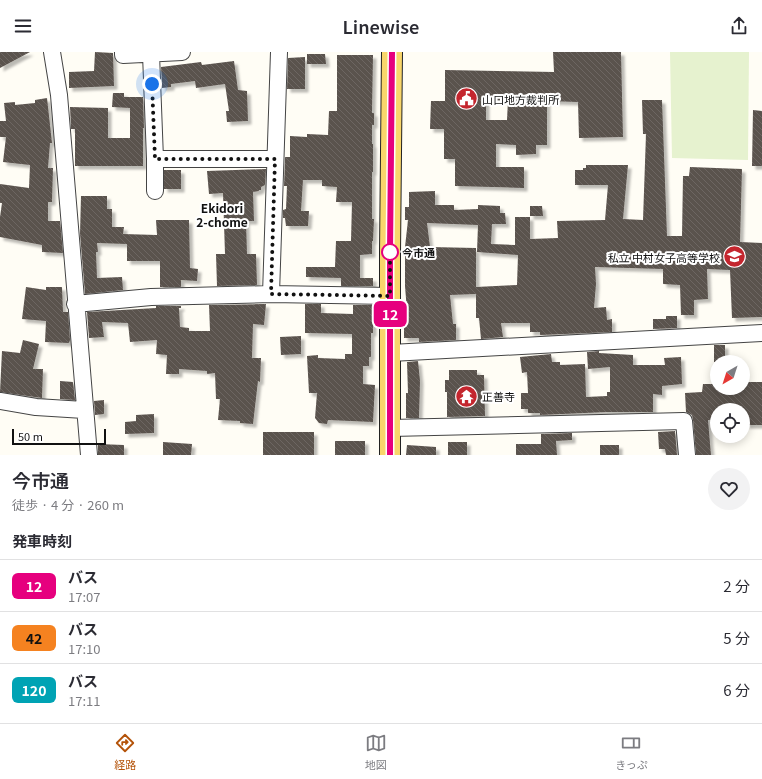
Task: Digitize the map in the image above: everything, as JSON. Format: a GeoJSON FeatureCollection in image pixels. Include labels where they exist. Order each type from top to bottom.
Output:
{"type":"FeatureCollection","features":[{"type":"Feature","properties":{"kind":"main road"},"geometry":{"type":"LineString","coordinates":[[390,455],[392,52]]}},
{"type":"Feature","properties":{"kind":"street"},"geometry":{"type":"LineString","coordinates":[[52,52],[59,95],[88,455]]}},
{"type":"Feature","properties":{"kind":"street"},"geometry":{"type":"LineString","coordinates":[[123,52],[123,55],[182,52]]}},
{"type":"Feature","properties":{"kind":"street"},"geometry":{"type":"LineString","coordinates":[[271,294],[279,52]]}},
{"type":"Feature","properties":{"kind":"street"},"geometry":{"type":"LineString","coordinates":[[151,54],[155,190]]}},
{"type":"Feature","properties":{"kind":"street"},"geometry":{"type":"LineString","coordinates":[[155,159],[275,159]]}},
{"type":"Feature","properties":{"kind":"street"},"geometry":{"type":"LineString","coordinates":[[75,304],[151,297],[271,294],[390,296]]}},
{"type":"Feature","properties":{"kind":"street"},"geometry":{"type":"LineString","coordinates":[[391,353],[762,333]]}},
{"type":"Feature","properties":{"kind":"street"},"geometry":{"type":"LineString","coordinates":[[0,402],[36,407],[84,410]]}},
{"type":"Feature","properties":{"kind":"street"},"geometry":{"type":"LineString","coordinates":[[390,428],[684,421],[687,455]]}},
{"type":"Feature","properties":{"kind":"green space"},"geometry":{"type":"Polygon","coordinates":[[[670,52],[749,52],[748,160],[672,158],[670,52]]]}},
{"type":"Feature","properties":{"kind":"building"},"geometry":{"type":"Polygon","coordinates":[[[0,52],[30,52],[0,68],[0,52]]]}},
{"type":"Feature","properties":{"kind":"building"},"geometry":{"type":"Polygon","coordinates":[[[95,52],[113,53],[114,86],[69,88],[69,72],[94,71],[95,52]]]}},
{"type":"Feature","properties":{"kind":"building"},"geometry":{"type":"Polygon","coordinates":[[[553,52],[621,52],[623,137],[579,138],[578,102],[547,101],[547,145],[536,145],[536,154],[516,155],[516,145],[496,144],[496,167],[524,167],[524,188],[455,186],[455,159],[444,159],[444,129],[430,129],[431,101],[445,101],[445,70],[554,72],[553,52]],[[486,100],[486,120],[507,120],[508,100],[486,100]]]}},
{"type":"Feature","properties":{"kind":"building"},"geometry":{"type":"Polygon","coordinates":[[[307,54],[325,54],[326,64],[307,64],[307,54]]]}},
{"type":"Feature","properties":{"kind":"building"},"geometry":{"type":"Polygon","coordinates":[[[337,55],[373,55],[373,241],[372,254],[360,255],[360,278],[373,278],[373,286],[341,286],[341,278],[306,277],[306,267],[335,267],[336,241],[351,241],[352,202],[336,202],[337,187],[322,186],[322,180],[303,180],[301,211],[309,211],[308,226],[286,226],[285,218],[283,218],[283,210],[286,209],[287,186],[284,186],[285,157],[290,157],[290,136],[307,137],[307,134],[328,135],[329,111],[337,111],[337,55]]]}},
{"type":"Feature","properties":{"kind":"building"},"geometry":{"type":"Polygon","coordinates":[[[305,57],[305,89],[287,89],[288,58],[305,57]]]}},
{"type":"Feature","properties":{"kind":"building"},"geometry":{"type":"Polygon","coordinates":[[[234,61],[238,90],[247,91],[248,121],[227,122],[226,111],[229,111],[225,84],[196,88],[195,81],[171,84],[171,87],[162,88],[161,67],[201,62],[202,65],[234,61]]]}},
{"type":"Feature","properties":{"kind":"building"},"geometry":{"type":"Polygon","coordinates":[[[113,93],[124,93],[124,97],[143,97],[143,166],[75,166],[75,129],[71,129],[70,107],[108,108],[108,138],[130,138],[130,108],[112,107],[113,93]]]}},
{"type":"Feature","properties":{"kind":"building"},"geometry":{"type":"Polygon","coordinates":[[[47,98],[52,143],[50,143],[48,168],[53,168],[52,202],[48,202],[48,221],[60,221],[63,253],[42,252],[42,245],[0,237],[2,203],[0,203],[0,184],[29,188],[30,165],[3,162],[6,137],[0,137],[0,121],[6,121],[4,103],[15,102],[15,105],[35,103],[35,100],[47,98]]]}},
{"type":"Feature","properties":{"kind":"building"},"geometry":{"type":"Polygon","coordinates":[[[642,100],[662,100],[667,236],[682,236],[683,176],[689,176],[690,167],[742,169],[740,242],[762,243],[762,317],[732,318],[730,270],[707,269],[708,299],[694,300],[694,315],[681,315],[680,285],[663,284],[663,269],[595,267],[596,284],[594,308],[606,307],[607,320],[612,319],[612,332],[540,335],[540,332],[530,332],[530,323],[501,323],[503,337],[481,339],[479,318],[476,318],[476,294],[450,295],[453,324],[456,324],[456,340],[419,342],[419,338],[404,338],[404,324],[408,324],[405,286],[405,247],[408,220],[405,220],[405,207],[409,207],[409,192],[435,191],[435,205],[454,205],[454,210],[478,209],[478,205],[500,206],[500,213],[505,213],[506,224],[492,224],[491,244],[515,245],[515,217],[530,217],[530,239],[558,238],[557,221],[605,220],[608,185],[575,185],[575,170],[583,170],[583,168],[586,168],[586,165],[628,165],[623,219],[643,220],[646,134],[643,134],[642,100]],[[427,223],[430,247],[476,248],[476,287],[517,285],[518,255],[477,252],[478,225],[427,223]]]}},
{"type":"Feature","properties":{"kind":"building"},"geometry":{"type":"Polygon","coordinates":[[[753,110],[762,111],[762,166],[752,166],[753,110]]]}},
{"type":"Feature","properties":{"kind":"building"},"geometry":{"type":"Polygon","coordinates":[[[266,169],[265,185],[261,187],[261,190],[253,192],[254,221],[246,221],[247,254],[256,254],[257,285],[217,286],[216,254],[225,254],[223,193],[209,194],[207,171],[266,169]]]}},
{"type":"Feature","properties":{"kind":"building"},"geometry":{"type":"Polygon","coordinates":[[[164,170],[181,170],[181,189],[164,189],[164,170]]]}},
{"type":"Feature","properties":{"kind":"building"},"geometry":{"type":"Polygon","coordinates":[[[81,196],[107,196],[107,209],[112,209],[112,227],[124,227],[123,234],[157,235],[156,220],[189,220],[190,268],[198,269],[197,281],[181,280],[181,287],[160,287],[160,261],[127,261],[127,244],[97,243],[97,278],[122,277],[123,290],[85,294],[80,234],[81,196]]]}},
{"type":"Feature","properties":{"kind":"building"},"geometry":{"type":"Polygon","coordinates":[[[530,206],[542,206],[543,216],[530,216],[530,206]]]}},
{"type":"Feature","properties":{"kind":"building"},"geometry":{"type":"Polygon","coordinates":[[[26,287],[46,290],[46,287],[62,287],[63,312],[68,312],[69,343],[45,342],[46,321],[22,319],[26,287]]]}},
{"type":"Feature","properties":{"kind":"building"},"geometry":{"type":"Polygon","coordinates":[[[266,304],[264,325],[253,324],[252,358],[261,358],[260,382],[258,381],[253,424],[240,423],[240,421],[218,420],[220,399],[216,399],[215,373],[207,374],[207,371],[179,369],[179,374],[166,374],[167,355],[156,354],[157,340],[130,342],[128,323],[102,322],[104,337],[89,338],[87,312],[156,308],[156,306],[181,306],[181,308],[179,308],[180,327],[189,328],[189,331],[210,331],[209,305],[266,304]]]}},
{"type":"Feature","properties":{"kind":"building"},"geometry":{"type":"Polygon","coordinates":[[[305,304],[321,304],[321,313],[353,314],[353,305],[373,305],[371,357],[369,357],[369,366],[363,366],[363,384],[375,385],[373,422],[328,420],[327,424],[319,423],[315,418],[317,393],[309,393],[307,356],[318,355],[318,358],[345,359],[345,354],[352,354],[352,334],[305,333],[305,304]]]}},
{"type":"Feature","properties":{"kind":"building"},"geometry":{"type":"Polygon","coordinates":[[[666,316],[677,316],[677,328],[653,329],[653,319],[666,319],[666,316]]]}},
{"type":"Feature","properties":{"kind":"building"},"geometry":{"type":"Polygon","coordinates":[[[301,336],[301,354],[281,355],[280,337],[301,336]]]}},
{"type":"Feature","properties":{"kind":"building"},"geometry":{"type":"Polygon","coordinates":[[[23,340],[39,344],[33,369],[43,369],[42,398],[0,392],[2,351],[20,353],[23,340]]]}},
{"type":"Feature","properties":{"kind":"building"},"geometry":{"type":"Polygon","coordinates":[[[714,345],[725,345],[725,355],[714,355],[714,345]]]}},
{"type":"Feature","properties":{"kind":"building"},"geometry":{"type":"Polygon","coordinates":[[[599,351],[599,353],[633,355],[633,365],[665,365],[664,358],[681,357],[682,384],[662,386],[662,395],[653,394],[653,412],[607,412],[540,415],[540,413],[528,413],[528,409],[521,409],[521,393],[528,393],[527,372],[522,373],[520,357],[551,354],[552,362],[560,362],[560,365],[585,364],[586,397],[607,396],[607,392],[610,392],[610,367],[588,369],[587,352],[599,351]]]}},
{"type":"Feature","properties":{"kind":"building"},"geometry":{"type":"Polygon","coordinates":[[[418,361],[420,381],[419,418],[406,418],[406,393],[408,393],[407,362],[418,361]]]}},
{"type":"Feature","properties":{"kind":"building","name":"正善寺"},"geometry":{"type":"Polygon","coordinates":[[[449,370],[477,370],[477,375],[484,375],[485,416],[447,417],[447,392],[445,392],[445,380],[449,380],[449,370]]]}},
{"type":"Feature","properties":{"kind":"building"},"geometry":{"type":"Polygon","coordinates":[[[60,381],[73,382],[75,400],[60,399],[60,381]]]}},
{"type":"Feature","properties":{"kind":"building"},"geometry":{"type":"Polygon","coordinates":[[[750,382],[762,382],[762,425],[750,425],[750,403],[710,403],[710,420],[708,420],[711,455],[696,455],[693,420],[692,415],[686,412],[685,393],[702,392],[703,384],[710,384],[710,395],[750,395],[750,382]]]}},
{"type":"Feature","properties":{"kind":"building"},"geometry":{"type":"Polygon","coordinates":[[[104,400],[104,414],[95,415],[94,401],[104,400]]]}},
{"type":"Feature","properties":{"kind":"building"},"geometry":{"type":"Polygon","coordinates":[[[154,414],[154,433],[125,434],[125,422],[136,421],[136,415],[154,414]]]}},
{"type":"Feature","properties":{"kind":"building"},"geometry":{"type":"Polygon","coordinates":[[[675,431],[677,455],[666,455],[665,449],[659,449],[658,432],[675,431]]]}},
{"type":"Feature","properties":{"kind":"building"},"geometry":{"type":"Polygon","coordinates":[[[263,432],[314,432],[314,455],[263,455],[263,432]]]}},
{"type":"Feature","properties":{"kind":"building"},"geometry":{"type":"Polygon","coordinates":[[[572,433],[572,440],[556,441],[557,455],[516,455],[516,444],[541,444],[541,434],[572,433]]]}},
{"type":"Feature","properties":{"kind":"building"},"geometry":{"type":"Polygon","coordinates":[[[335,441],[365,441],[365,455],[335,455],[335,441]]]}},
{"type":"Feature","properties":{"kind":"building"},"geometry":{"type":"Polygon","coordinates":[[[163,442],[192,444],[191,455],[163,455],[163,442]]]}},
{"type":"Feature","properties":{"kind":"building"},"geometry":{"type":"Polygon","coordinates":[[[448,442],[467,442],[467,455],[448,455],[448,442]]]}},
{"type":"Feature","properties":{"kind":"building"},"geometry":{"type":"Polygon","coordinates":[[[98,444],[124,445],[124,455],[98,455],[98,444]]]}},
{"type":"Feature","properties":{"kind":"building"},"geometry":{"type":"Polygon","coordinates":[[[407,445],[436,447],[436,455],[406,455],[407,445]]]}},
{"type":"Feature","properties":{"kind":"building"},"geometry":{"type":"Polygon","coordinates":[[[600,445],[619,445],[619,455],[600,455],[600,445]]]}},
{"type":"Feature","properties":{"kind":"bus line","name":"12"},"geometry":{"type":"LineString","coordinates":[[390,455],[392,52]]}},
{"type":"Feature","properties":{"kind":"place","name":"山口地方裁判所"},"geometry":{"type":"Point","coordinates":[467,99]}},
{"type":"Feature","properties":{"kind":"place","name":"今市通"},"geometry":{"type":"Point","coordinates":[390,252]}},
{"type":"Feature","properties":{"kind":"place","name":"私立 中村女子高等学校"},"geometry":{"type":"Point","coordinates":[735,257]}},
{"type":"Feature","properties":{"kind":"place","name":"正善寺"},"geometry":{"type":"Point","coordinates":[467,396]}},
{"type":"Feature","properties":{"kind":"district","name":"Ekidori 2-chome"},"geometry":{"type":"Point","coordinates":[222,214]}},
{"type":"Feature","properties":{"kind":"route"},"geometry":{"type":"LineString","coordinates":[[152,84],[155,159],[275,159],[271,294],[390,296],[390,252]]}}]}
